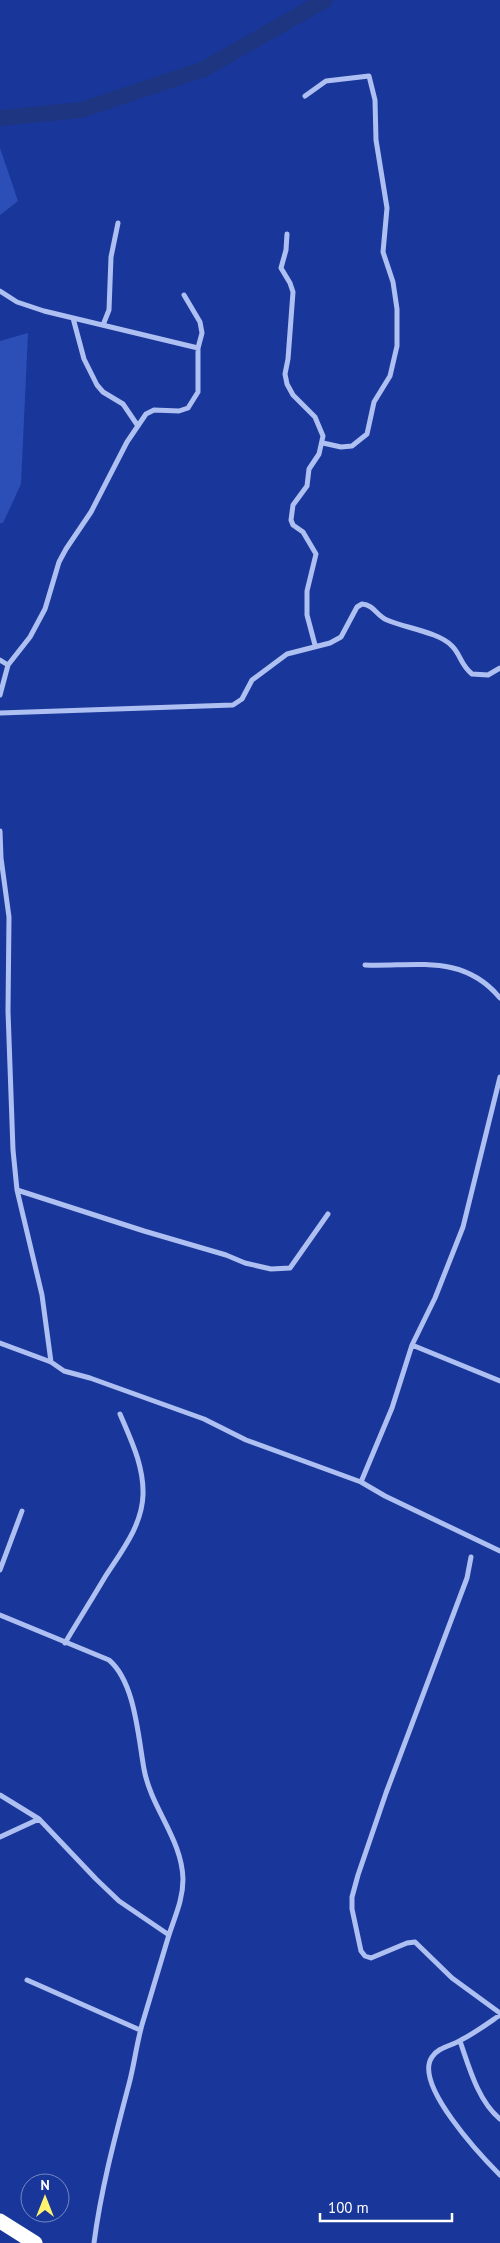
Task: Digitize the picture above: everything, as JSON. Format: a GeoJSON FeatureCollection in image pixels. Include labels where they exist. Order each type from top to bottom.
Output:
{"type":"FeatureCollection","features":[{"type":"Feature","properties":{"kind":"highway"},"geometry":{"type":"LineString","coordinates":[[0,2221],[35,2243]]}},
{"type":"Feature","properties":{"kind":"street"},"geometry":{"type":"LineString","coordinates":[[305,96],[326,81],[369,76],[375,100],[376,140],[387,208],[384,252],[393,282],[397,309],[396,346],[390,376],[374,402],[367,434],[352,446],[341,447],[323,443]]}},
{"type":"Feature","properties":{"kind":"street"},"geometry":{"type":"LineString","coordinates":[[103,325],[109,310],[111,257],[118,223]]}},
{"type":"Feature","properties":{"kind":"street"},"geometry":{"type":"LineString","coordinates":[[287,234],[286,250],[280,268],[294,292],[285,374],[287,384],[293,395],[315,417],[321,428],[323,443],[309,470],[307,486],[293,505],[291,520],[303,532],[316,554],[307,591],[307,615],[315,645]]}},
{"type":"Feature","properties":{"kind":"street"},"geometry":{"type":"LineString","coordinates":[[0,291],[17,302],[72,318],[198,348]]}},
{"type":"Feature","properties":{"kind":"street"},"geometry":{"type":"LineString","coordinates":[[0,695],[8,665],[30,637],[41,616],[66,548],[91,512],[127,442],[146,414],[154,410],[179,411],[188,408],[198,392],[198,348],[202,333],[200,322],[184,295]]}},
{"type":"Feature","properties":{"kind":"street"},"geometry":{"type":"LineString","coordinates":[[72,318],[84,359],[97,385],[103,392],[123,404],[138,426]]}},
{"type":"Feature","properties":{"kind":"street"},"geometry":{"type":"LineString","coordinates":[[0,713],[233,704],[242,699],[252,680],[287,654],[304,651],[315,645],[330,643],[341,637],[357,607],[366,604],[371,606],[385,619],[440,638],[452,646],[461,664],[472,674],[488,675],[500,668]]}},
{"type":"Feature","properties":{"kind":"street"},"geometry":{"type":"LineString","coordinates":[[0,660],[8,665]]}},
{"type":"Feature","properties":{"kind":"street"},"geometry":{"type":"LineString","coordinates":[[0,831],[2,867],[9,917],[8,1019],[12,1141],[16,1190],[42,1295],[51,1362]]}},
{"type":"Feature","properties":{"kind":"street"},"geometry":{"type":"LineString","coordinates":[[365,965],[413,964],[453,966],[483,982],[500,998]]}},
{"type":"Feature","properties":{"kind":"street"},"geometry":{"type":"LineString","coordinates":[[361,1482],[392,1408],[412,1345],[435,1298],[463,1227],[500,1076]]}},
{"type":"Feature","properties":{"kind":"street"},"geometry":{"type":"LineString","coordinates":[[16,1190],[226,1255],[245,1263],[271,1269],[290,1268],[328,1214]]}},
{"type":"Feature","properties":{"kind":"street"},"geometry":{"type":"LineString","coordinates":[[0,1343],[51,1362],[64,1371],[128,1391],[204,1419],[246,1440],[361,1482],[385,1496],[500,1551]]}},
{"type":"Feature","properties":{"kind":"street"},"geometry":{"type":"LineString","coordinates":[[412,1345],[500,1381]]}},
{"type":"Feature","properties":{"kind":"street"},"geometry":{"type":"LineString","coordinates":[[65,1643],[124,1547],[140,1515],[143,1494],[141,1469],[135,1449],[120,1414]]}},
{"type":"Feature","properties":{"kind":"street"},"geometry":{"type":"LineString","coordinates":[[0,1570],[22,1511]]}},
{"type":"Feature","properties":{"kind":"street"},"geometry":{"type":"LineString","coordinates":[[471,1557],[467,1578],[386,1793],[358,1875],[352,1896],[352,1909],[361,1951],[365,1956],[371,1958],[407,1943],[415,1942],[452,1978],[500,2014],[460,2041],[442,2048],[432,2057],[429,2065],[431,2080],[442,2108],[480,2156],[500,2175]]}},
{"type":"Feature","properties":{"kind":"street"},"geometry":{"type":"LineString","coordinates":[[0,1615],[108,1660],[119,1669],[126,1683],[144,1772],[152,1796],[169,1828],[183,1878],[179,1910],[169,1935],[140,2030],[130,2082],[114,2138],[94,2243]]}},
{"type":"Feature","properties":{"kind":"street"},"geometry":{"type":"LineString","coordinates":[[0,1795],[40,1819],[119,1901],[169,1935]]}},
{"type":"Feature","properties":{"kind":"street"},"geometry":{"type":"LineString","coordinates":[[0,1838],[40,1819]]}},
{"type":"Feature","properties":{"kind":"street"},"geometry":{"type":"LineString","coordinates":[[27,1980],[140,2030]]}},
{"type":"Feature","properties":{"kind":"street"},"geometry":{"type":"LineString","coordinates":[[460,2041],[468,2064],[486,2103],[500,2118]]}},
{"type":"Feature","properties":{"kind":"shaded area"},"geometry":{"type":"Polygon","coordinates":[[[0,148],[18,201],[0,215],[0,148]]]}},
{"type":"Feature","properties":{"kind":"shaded area"},"geometry":{"type":"Polygon","coordinates":[[[28,333],[21,484],[3,523],[0,523],[0,341],[28,333]]]}},
{"type":"Feature","properties":{"kind":"waterway"},"geometry":{"type":"LineString","coordinates":[[0,118],[81,110],[204,69],[325,0]]}}]}
